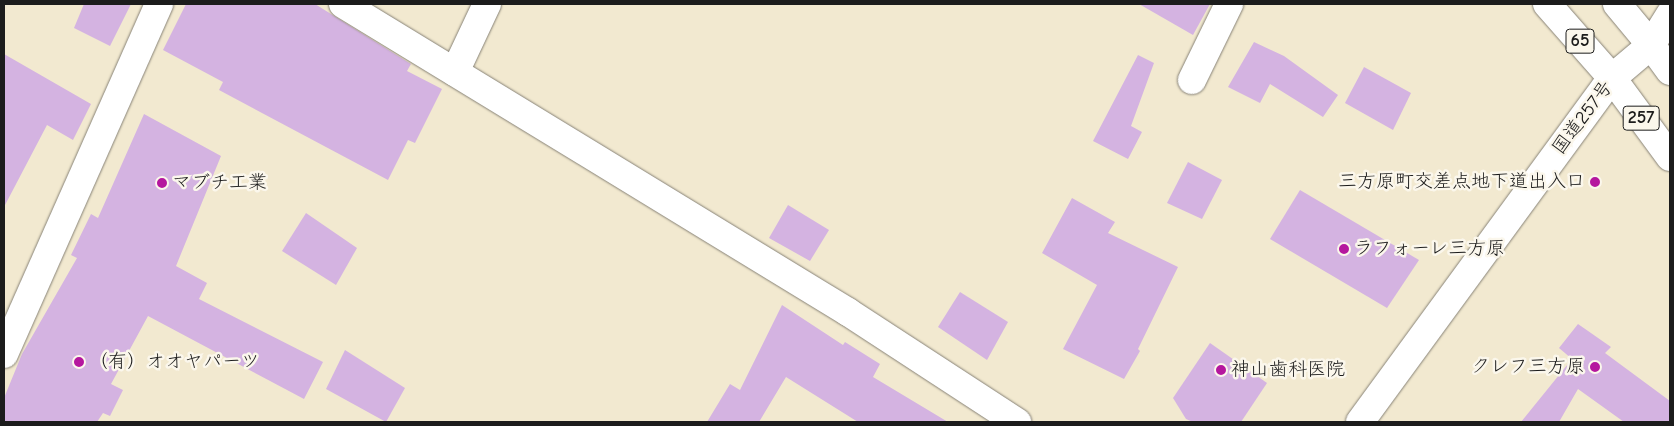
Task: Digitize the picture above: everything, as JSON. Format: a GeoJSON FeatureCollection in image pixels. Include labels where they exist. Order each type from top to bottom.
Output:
{"type":"FeatureCollection","features":[{"type":"Feature","properties":{"kind":"main road"},"geometry":{"type":"LineString","coordinates":[[4,354],[159,4]]}},
{"type":"Feature","properties":{"kind":"main road"},"geometry":{"type":"LineString","coordinates":[[343,4],[848,312],[1018,422]]}},
{"type":"Feature","properties":{"kind":"main road"},"geometry":{"type":"LineString","coordinates":[[455,72],[487,4]]}},
{"type":"Feature","properties":{"kind":"main road"},"geometry":{"type":"LineString","coordinates":[[1192,80],[1229,4]]}},
{"type":"Feature","properties":{"kind":"main road","name":"65"},"geometry":{"type":"LineString","coordinates":[[1547,4],[1612,78]]}},
{"type":"Feature","properties":{"kind":"main road"},"geometry":{"type":"LineString","coordinates":[[1616,4],[1651,45],[1670,71]]}},
{"type":"Feature","properties":{"kind":"main road","name":"国道257号"},"geometry":{"type":"LineString","coordinates":[[1360,422],[1612,78],[1651,45],[1670,15]]}},
{"type":"Feature","properties":{"kind":"main road","name":"257"},"geometry":{"type":"LineString","coordinates":[[1612,78],[1670,157]]}},
{"type":"Feature","properties":{"kind":"building"},"geometry":{"type":"Polygon","coordinates":[[[84,4],[131,4],[110,46],[74,28],[84,4]]]}},
{"type":"Feature","properties":{"kind":"building"},"geometry":{"type":"Polygon","coordinates":[[[186,4],[315,4],[411,64],[407,71],[442,89],[415,143],[408,140],[388,180],[219,90],[223,82],[163,50],[186,4]]]}},
{"type":"Feature","properties":{"kind":"building"},"geometry":{"type":"Polygon","coordinates":[[[1139,4],[1210,4],[1193,35],[1139,4]]]}},
{"type":"Feature","properties":{"kind":"building"},"geometry":{"type":"Polygon","coordinates":[[[1254,42],[1284,56],[1338,95],[1323,117],[1270,84],[1260,103],[1228,87],[1254,42]]]}},
{"type":"Feature","properties":{"kind":"building"},"geometry":{"type":"Polygon","coordinates":[[[4,54],[91,104],[73,140],[47,125],[4,207],[4,54]]]}},
{"type":"Feature","properties":{"kind":"building"},"geometry":{"type":"Polygon","coordinates":[[[1138,55],[1154,63],[1131,126],[1142,132],[1128,159],[1093,141],[1138,55]]]}},
{"type":"Feature","properties":{"kind":"building"},"geometry":{"type":"Polygon","coordinates":[[[1364,67],[1411,93],[1393,130],[1345,103],[1364,67]]]}},
{"type":"Feature","properties":{"kind":"building"},"geometry":{"type":"Polygon","coordinates":[[[144,114],[221,156],[176,266],[207,283],[199,299],[323,362],[304,399],[148,316],[111,384],[123,390],[110,416],[103,413],[97,422],[4,422],[4,398],[22,354],[77,258],[71,255],[91,214],[98,218],[144,114]]]}},
{"type":"Feature","properties":{"kind":"building"},"geometry":{"type":"Polygon","coordinates":[[[1188,162],[1222,180],[1202,219],[1167,203],[1188,162]]]}},
{"type":"Feature","properties":{"kind":"building","name":"ラフォーレ三方原"},"geometry":{"type":"Polygon","coordinates":[[[1300,190],[1419,260],[1387,308],[1270,239],[1300,190]]]}},
{"type":"Feature","properties":{"kind":"building"},"geometry":{"type":"Polygon","coordinates":[[[1072,198],[1115,222],[1108,233],[1178,267],[1138,349],[1140,351],[1124,379],[1063,349],[1097,285],[1042,253],[1072,198]]]}},
{"type":"Feature","properties":{"kind":"building"},"geometry":{"type":"Polygon","coordinates":[[[788,205],[829,230],[810,261],[769,238],[788,205]]]}},
{"type":"Feature","properties":{"kind":"building"},"geometry":{"type":"Polygon","coordinates":[[[306,213],[357,248],[336,285],[282,251],[306,213]]]}},
{"type":"Feature","properties":{"kind":"building"},"geometry":{"type":"Polygon","coordinates":[[[960,292],[1008,322],[987,360],[938,327],[960,292]]]}},
{"type":"Feature","properties":{"kind":"building"},"geometry":{"type":"Polygon","coordinates":[[[782,305],[843,345],[845,342],[880,364],[873,377],[948,422],[858,422],[786,377],[759,422],[707,422],[730,384],[740,390],[782,305]]]}},
{"type":"Feature","properties":{"kind":"building","name":"クレフ三方原"},"geometry":{"type":"Polygon","coordinates":[[[1578,324],[1611,347],[1605,353],[1670,401],[1670,422],[1624,422],[1578,389],[1559,422],[1521,422],[1572,359],[1559,348],[1578,324]]]}},
{"type":"Feature","properties":{"kind":"building","name":"神山歯科医院"},"geometry":{"type":"Polygon","coordinates":[[[1210,343],[1267,383],[1241,422],[1193,422],[1186,419],[1173,398],[1210,343]]]}},
{"type":"Feature","properties":{"kind":"building"},"geometry":{"type":"Polygon","coordinates":[[[345,350],[405,388],[386,422],[326,389],[345,350]]]}},
{"type":"Feature","properties":{"kind":"place","name":"三方原町交差点地下道出入口"},"geometry":{"type":"Point","coordinates":[1595,182]}},
{"type":"Feature","properties":{"kind":"place","name":"マブチ工業"},"geometry":{"type":"Point","coordinates":[162,183]}},
{"type":"Feature","properties":{"kind":"place","name":"ラフォーレ三方原"},"geometry":{"type":"Point","coordinates":[1344,249]}},
{"type":"Feature","properties":{"kind":"place","name":"（有）オオヤパーツ"},"geometry":{"type":"Point","coordinates":[79,362]}},
{"type":"Feature","properties":{"kind":"place","name":"クレフ三方原"},"geometry":{"type":"Point","coordinates":[1595,367]}},
{"type":"Feature","properties":{"kind":"place","name":"神山歯科医院"},"geometry":{"type":"Point","coordinates":[1221,370]}}]}
